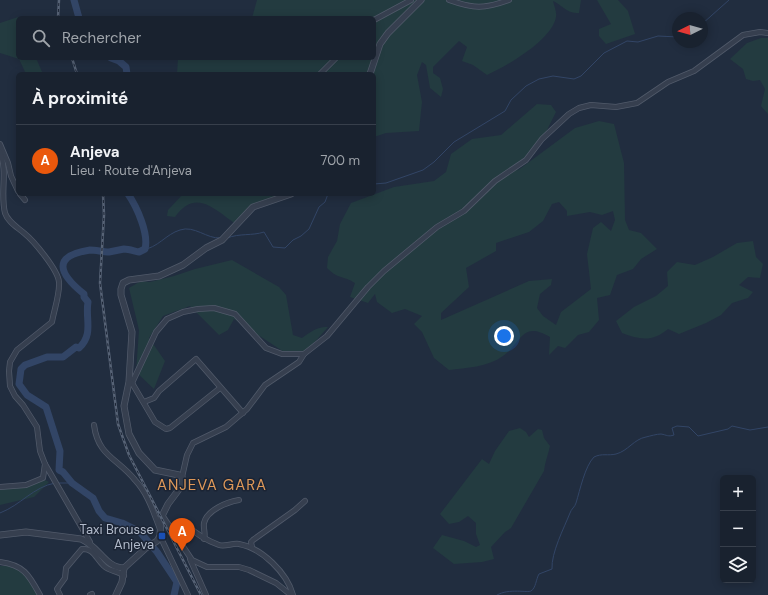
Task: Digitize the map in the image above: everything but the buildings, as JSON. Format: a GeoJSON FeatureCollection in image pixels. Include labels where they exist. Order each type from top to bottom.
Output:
{"type":"FeatureCollection","features":[{"type":"Feature","properties":{"kind":"street"},"geometry":{"type":"LineString","coordinates":[[376,19],[411,0]]}},
{"type":"Feature","properties":{"kind":"street"},"geometry":{"type":"LineString","coordinates":[[376,56],[380,44],[388,33],[421,0]]}},
{"type":"Feature","properties":{"kind":"street"},"geometry":{"type":"LineString","coordinates":[[449,0],[475,8],[491,6],[509,0]]}},
{"type":"Feature","properties":{"kind":"street"},"geometry":{"type":"LineString","coordinates":[[188,595],[159,539],[160,522],[162,516],[168,504],[182,488],[182,477],[187,455],[193,443],[226,427],[243,413],[265,386],[299,362],[304,354],[327,336],[368,287],[384,271],[426,235],[464,211],[495,181],[526,160],[542,139],[569,114],[579,108],[591,105],[616,107],[637,103],[668,82],[688,75],[743,35],[760,32],[768,33]]}},
{"type":"Feature","properties":{"kind":"street"},"geometry":{"type":"LineString","coordinates":[[322,72],[334,60]]}},
{"type":"Feature","properties":{"kind":"street"},"geometry":{"type":"LineString","coordinates":[[371,72],[375,60]]}},
{"type":"Feature","properties":{"kind":"street"},"geometry":{"type":"LineString","coordinates":[[0,144],[16,187]]}},
{"type":"Feature","properties":{"kind":"street"},"geometry":{"type":"LineString","coordinates":[[0,152],[4,163],[3,201],[5,214],[13,224],[25,233],[38,248],[48,261],[59,282],[52,322],[17,350],[10,362],[10,386],[15,396],[30,415],[37,427],[40,451],[57,484],[90,542],[109,564],[116,568],[124,568],[146,548],[159,539]]}},
{"type":"Feature","properties":{"kind":"street"},"geometry":{"type":"LineString","coordinates":[[22,196],[25,200]]}},
{"type":"Feature","properties":{"kind":"street"},"geometry":{"type":"LineString","coordinates":[[182,477],[155,470],[142,457],[129,434],[124,406],[130,383],[132,332],[120,289],[123,283],[129,280],[159,276],[184,265],[206,248],[224,238],[253,207],[285,196]]}},
{"type":"Feature","properties":{"kind":"street"},"geometry":{"type":"LineString","coordinates":[[130,383],[156,332],[167,319],[183,312],[198,309],[214,308],[235,314],[266,348],[282,354],[304,354]]}},
{"type":"Feature","properties":{"kind":"street"},"geometry":{"type":"LineString","coordinates":[[144,402],[154,398],[159,391],[196,359],[243,413]]}},
{"type":"Feature","properties":{"kind":"street"},"geometry":{"type":"LineString","coordinates":[[130,383],[144,402],[155,422],[166,429],[170,428],[220,388]]}},
{"type":"Feature","properties":{"kind":"street"},"geometry":{"type":"LineString","coordinates":[[94,425],[95,439],[103,451],[135,480],[148,497],[160,529]]}},
{"type":"Feature","properties":{"kind":"street"},"geometry":{"type":"LineString","coordinates":[[0,487],[26,485],[43,478],[46,464]]}},
{"type":"Feature","properties":{"kind":"street"},"geometry":{"type":"LineString","coordinates":[[204,539],[204,523],[208,515],[218,508],[238,500]]}},
{"type":"Feature","properties":{"kind":"street"},"geometry":{"type":"LineString","coordinates":[[252,548],[251,542],[253,540],[295,510],[305,501]]}},
{"type":"Feature","properties":{"kind":"street"},"geometry":{"type":"LineString","coordinates":[[162,516],[190,559],[206,595]]}},
{"type":"Feature","properties":{"kind":"street"},"geometry":{"type":"LineString","coordinates":[[185,524],[198,536],[223,546],[233,543],[252,548],[265,557],[282,574],[291,587],[292,595]]}},
{"type":"Feature","properties":{"kind":"street"},"geometry":{"type":"LineString","coordinates":[[0,535],[26,532],[81,539],[90,542]]}},
{"type":"Feature","properties":{"kind":"street"},"geometry":{"type":"LineString","coordinates":[[60,595],[57,589],[65,578],[66,568],[82,549],[91,551],[103,566],[124,576]]}},
{"type":"Feature","properties":{"kind":"street"},"geometry":{"type":"LineString","coordinates":[[190,559],[207,567],[239,567],[249,570],[276,583],[292,595]]}},
{"type":"Feature","properties":{"kind":"street"},"geometry":{"type":"LineString","coordinates":[[0,562],[15,564],[31,580],[40,595]]}},
{"type":"Feature","properties":{"kind":"street"},"geometry":{"type":"LineString","coordinates":[[116,595],[124,576],[124,568]]}},
{"type":"Feature","properties":{"kind":"green space"},"geometry":{"type":"Polygon","coordinates":[[[257,0],[581,0],[579,13],[568,11],[553,1],[556,17],[553,26],[538,43],[517,59],[487,75],[473,65],[462,61],[467,47],[459,41],[433,67],[433,73],[440,78],[443,89],[441,97],[430,88],[426,65],[422,62],[417,75],[422,102],[419,131],[386,133],[376,136],[376,72],[177,72],[178,60],[376,60],[376,16],[253,16],[257,0]]]}},
{"type":"Feature","properties":{"kind":"green space"},"geometry":{"type":"Polygon","coordinates":[[[597,0],[618,0],[628,11],[635,34],[606,44],[599,36],[599,29],[611,24],[597,0]]]}},
{"type":"Feature","properties":{"kind":"green space"},"geometry":{"type":"Polygon","coordinates":[[[16,18],[16,58],[0,53],[0,23],[16,18]]]}},
{"type":"Feature","properties":{"kind":"green space"},"geometry":{"type":"Polygon","coordinates":[[[761,38],[768,38],[768,114],[761,106],[765,89],[760,80],[753,81],[746,79],[743,69],[730,59],[747,43],[761,38]]]}},
{"type":"Feature","properties":{"kind":"green space"},"geometry":{"type":"Polygon","coordinates":[[[19,60],[37,60],[42,72],[25,72],[19,60]]]}},
{"type":"Feature","properties":{"kind":"green space"},"geometry":{"type":"Polygon","coordinates":[[[537,104],[551,105],[556,112],[546,132],[517,171],[575,128],[599,121],[614,124],[624,163],[625,220],[629,230],[641,233],[657,249],[641,259],[633,269],[617,275],[610,295],[597,298],[599,320],[589,332],[578,335],[565,348],[558,346],[549,355],[550,337],[540,332],[527,332],[509,351],[491,363],[449,370],[434,358],[422,332],[414,324],[422,316],[405,309],[392,313],[377,302],[375,294],[368,303],[350,297],[355,283],[331,272],[327,268],[328,257],[337,241],[340,224],[351,203],[370,196],[376,196],[376,194],[394,187],[434,181],[446,172],[451,154],[472,139],[501,135],[537,104]],[[559,202],[552,204],[543,221],[529,232],[496,243],[496,251],[466,268],[469,287],[441,313],[441,320],[529,281],[552,279],[551,285],[540,294],[537,308],[543,316],[556,325],[561,312],[591,289],[587,254],[593,228],[601,222],[611,231],[615,220],[613,211],[602,215],[590,212],[567,216],[567,211],[559,202]]]}},
{"type":"Feature","properties":{"kind":"green space"},"geometry":{"type":"Polygon","coordinates":[[[181,196],[286,196],[259,204],[237,225],[221,213],[205,204],[190,204],[183,208],[175,217],[167,216],[168,210],[181,196]]]}},
{"type":"Feature","properties":{"kind":"green space"},"geometry":{"type":"Polygon","coordinates":[[[753,241],[756,257],[763,264],[760,278],[748,277],[739,285],[753,292],[748,298],[732,303],[721,315],[679,334],[668,329],[652,338],[635,337],[622,333],[616,321],[634,307],[656,296],[668,286],[667,272],[677,262],[695,265],[713,257],[737,243],[753,241]]]}},
{"type":"Feature","properties":{"kind":"green space"},"geometry":{"type":"Polygon","coordinates":[[[232,260],[279,287],[286,295],[293,335],[302,338],[317,328],[328,327],[306,352],[284,352],[234,319],[228,330],[219,335],[190,306],[163,316],[149,338],[165,361],[154,389],[136,372],[139,330],[129,288],[141,281],[150,282],[232,260]]]}},
{"type":"Feature","properties":{"kind":"green space"},"geometry":{"type":"Polygon","coordinates":[[[520,428],[526,432],[529,437],[538,429],[542,430],[544,438],[550,446],[544,471],[511,528],[505,532],[491,547],[494,559],[482,562],[454,564],[433,548],[442,535],[464,541],[476,547],[480,545],[476,534],[476,523],[468,516],[459,522],[449,524],[440,514],[482,459],[489,464],[495,451],[509,431],[520,428]]]}},
{"type":"Feature","properties":{"kind":"green space"},"geometry":{"type":"Polygon","coordinates":[[[45,480],[49,482],[34,497],[0,505],[0,488],[29,485],[45,480]]]}},
{"type":"Feature","properties":{"kind":"green space"},"geometry":{"type":"Polygon","coordinates":[[[0,566],[14,566],[25,575],[39,595],[0,595],[0,566]]]}},
{"type":"Feature","properties":{"kind":"waterway"},"geometry":{"type":"LineString","coordinates":[[74,0],[78,16]]}},
{"type":"Feature","properties":{"kind":"waterway"},"geometry":{"type":"LineString","coordinates":[[708,19],[729,0]]}},
{"type":"Feature","properties":{"kind":"waterway"},"geometry":{"type":"LineString","coordinates":[[376,184],[386,183],[423,170],[434,162],[454,142],[505,111],[511,100],[526,86],[539,79],[553,76],[574,79],[581,76],[604,53],[627,41],[638,42],[658,36],[672,37]]}},
{"type":"Feature","properties":{"kind":"waterway"},"geometry":{"type":"LineString","coordinates":[[116,60],[126,67],[127,72]]}},
{"type":"Feature","properties":{"kind":"waterway"},"geometry":{"type":"LineString","coordinates":[[129,196],[144,228],[146,243],[145,249],[139,252],[124,249],[109,252],[90,250],[78,253],[64,261],[63,267],[69,280],[84,294],[84,297],[88,302],[88,332],[84,343],[79,348],[76,347],[63,357],[47,357],[25,365],[21,369],[19,384],[27,395],[46,407],[60,451],[59,470],[63,472],[72,483],[93,498],[99,511],[105,518],[122,523],[140,532],[157,552],[177,582],[174,595]]}},
{"type":"Feature","properties":{"kind":"waterway"},"geometry":{"type":"LineString","coordinates":[[227,238],[264,232],[273,247],[285,248],[293,240],[301,236],[309,229],[319,207],[325,202],[327,196]]}},
{"type":"Feature","properties":{"kind":"waterway"},"geometry":{"type":"LineString","coordinates":[[142,250],[153,247],[175,232],[185,229],[190,229],[215,238],[220,238]]}},
{"type":"Feature","properties":{"kind":"waterway"},"geometry":{"type":"LineString","coordinates":[[497,595],[507,592],[531,591],[534,588],[539,574],[552,569],[552,563],[558,541],[575,504],[585,472],[594,457],[600,455],[613,455],[624,450],[642,438],[659,434],[669,436],[674,435],[672,428],[677,426],[689,427],[698,436],[728,429],[732,426],[750,430],[768,427]]}},
{"type":"Feature","properties":{"kind":"waterway"},"geometry":{"type":"LineString","coordinates":[[0,513],[14,506],[40,488],[55,483]]}},
{"type":"Feature","properties":{"kind":"waterway"},"geometry":{"type":"LineString","coordinates":[[58,483],[72,483]]}},
{"type":"Feature","properties":{"kind":"railway"},"geometry":{"type":"LineString","coordinates":[[58,16],[59,0]]}},
{"type":"Feature","properties":{"kind":"railway"},"geometry":{"type":"LineString","coordinates":[[73,60],[76,72]]}},
{"type":"Feature","properties":{"kind":"railway"},"geometry":{"type":"LineString","coordinates":[[103,196],[104,215],[100,283],[118,424],[129,455],[201,595]]}},
{"type":"Feature","properties":{"kind":"place","name":"Taxi Brousse Anjeva"},"geometry":{"type":"Point","coordinates":[162,536]}},
{"type":"Feature","properties":{"kind":"place","name":"Anjeva"},"geometry":{"type":"Point","coordinates":[182,551]}},
{"type":"Feature","properties":{"kind":"district","name":"ANJEVA GARA"},"geometry":{"type":"Point","coordinates":[212,485]}}]}
